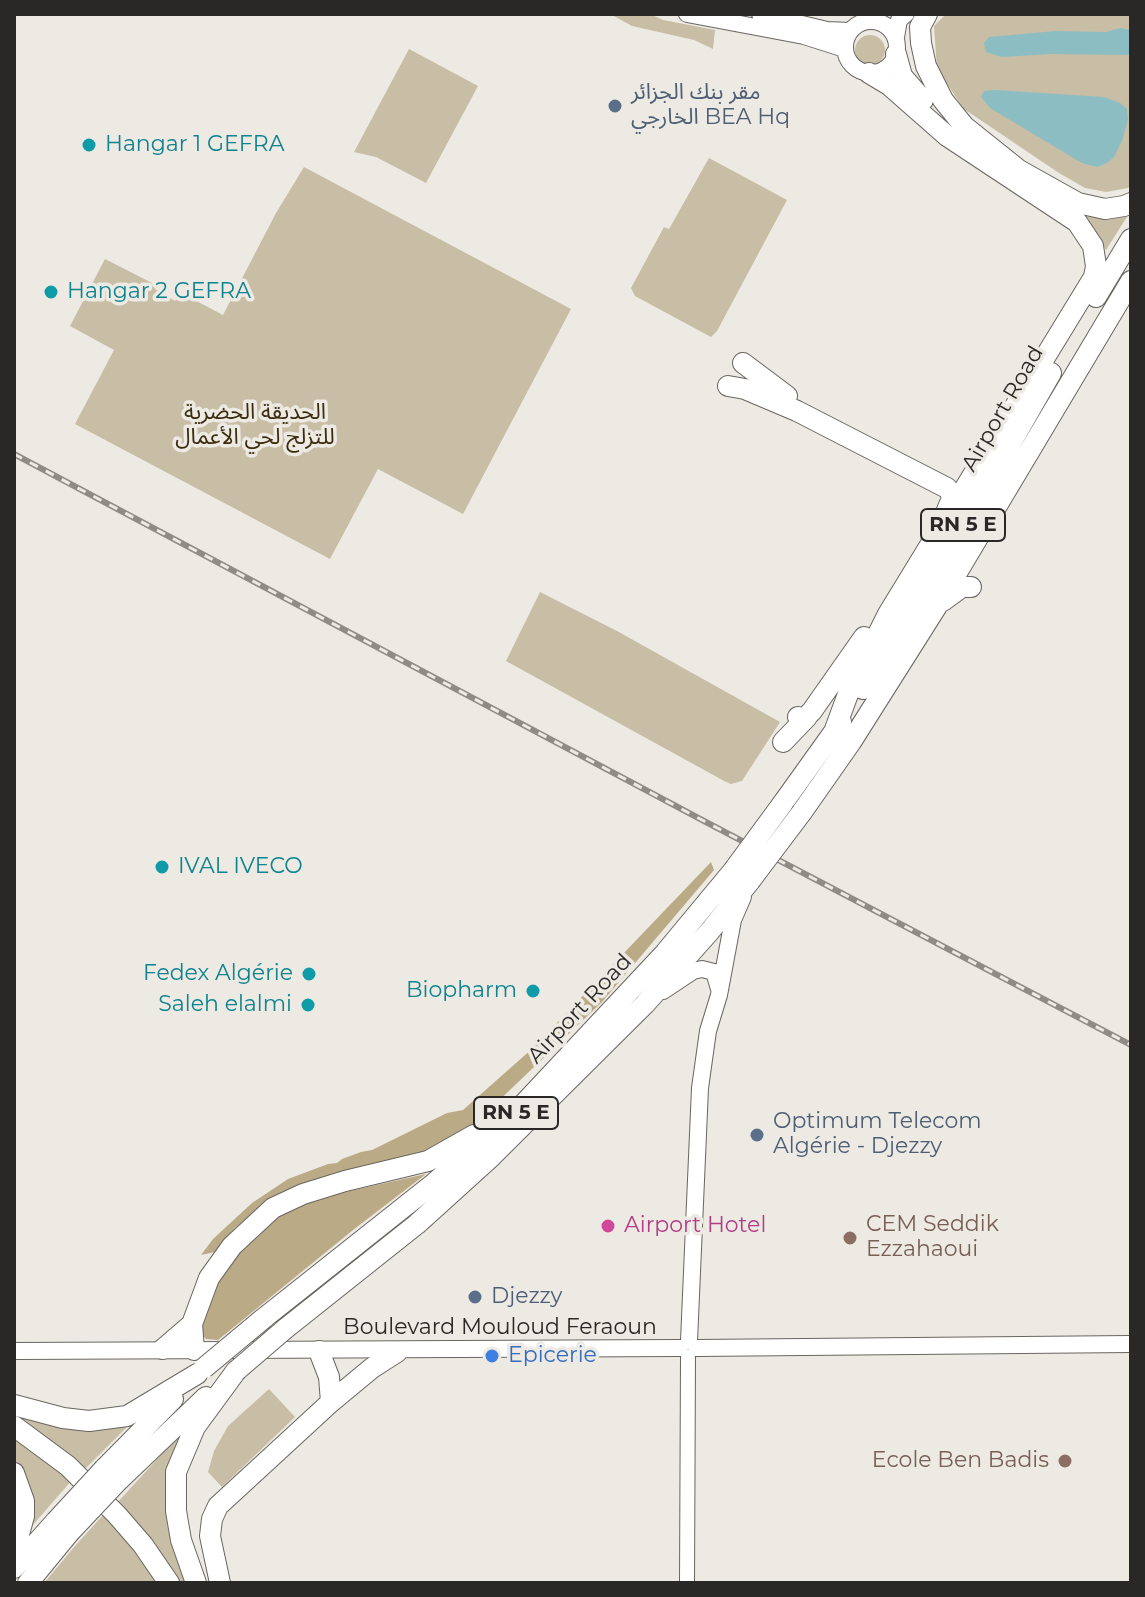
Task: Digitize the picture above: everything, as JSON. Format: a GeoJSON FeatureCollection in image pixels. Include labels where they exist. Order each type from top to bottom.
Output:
{"type":"FeatureCollection","features":[{"type":"Feature","properties":{"kind":"highway"},"geometry":{"type":"LineString","coordinates":[[927,14],[920,27],[921,43],[926,66],[943,100],[964,126],[1019,170]]}},
{"type":"Feature","properties":{"kind":"highway"},"geometry":{"type":"LineString","coordinates":[[896,46],[902,76],[935,113],[955,129],[1078,203],[1114,208],[1131,203]]}},
{"type":"Feature","properties":{"kind":"highway"},"geometry":{"type":"LineString","coordinates":[[869,73],[889,85],[947,136],[1077,222],[1089,238],[1096,255],[1094,277]]}},
{"type":"Feature","properties":{"kind":"highway"},"geometry":{"type":"LineString","coordinates":[[834,732],[848,694],[916,566],[1131,218]]}},
{"type":"Feature","properties":{"kind":"highway","name":"Airport Road"},"geometry":{"type":"LineString","coordinates":[[236,1371],[417,1224],[586,1066],[645,1004],[742,876],[783,803],[834,732],[973,509],[1131,239]]}},
{"type":"Feature","properties":{"kind":"highway","name":"Airport Road"},"geometry":{"type":"LineString","coordinates":[[198,1364],[264,1318],[433,1184],[516,1112],[802,812],[851,742],[937,606],[1131,281]]}},
{"type":"Feature","properties":{"kind":"highway"},"geometry":{"type":"LineString","coordinates":[[743,363],[797,403],[952,486],[965,483],[980,457],[989,449]]}},
{"type":"Feature","properties":{"kind":"highway"},"geometry":{"type":"LineString","coordinates":[[728,386],[745,389],[797,411],[950,490],[953,500],[931,541]]}},
{"type":"Feature","properties":{"kind":"highway"},"geometry":{"type":"LineString","coordinates":[[783,742],[905,576],[916,566]]}},
{"type":"Feature","properties":{"kind":"highway"},"geometry":{"type":"LineString","coordinates":[[937,606],[960,588],[971,587]]}},
{"type":"Feature","properties":{"kind":"highway"},"geometry":{"type":"LineString","coordinates":[[14,1405],[63,1418],[89,1421],[127,1416],[198,1364],[192,1324],[209,1278],[232,1246],[273,1208],[303,1194],[345,1181],[428,1161],[462,1144],[509,1108],[600,1024]]}},
{"type":"Feature","properties":{"kind":"highway"},"geometry":{"type":"LineString","coordinates":[[163,1349],[192,1324]]}},
{"type":"Feature","properties":{"kind":"highway"},"geometry":{"type":"LineString","coordinates":[[319,1351],[329,1377],[331,1402]]}},
{"type":"Feature","properties":{"kind":"highway"},"geometry":{"type":"LineString","coordinates":[[220,1583],[210,1536],[212,1519],[218,1506],[331,1402],[397,1352]]}},
{"type":"Feature","properties":{"kind":"highway","name":"RN 5 E"},"geometry":{"type":"LineString","coordinates":[[14,1568],[62,1527],[112,1475],[198,1364]]}},
{"type":"Feature","properties":{"kind":"highway"},"geometry":{"type":"LineString","coordinates":[[196,1583],[178,1526],[176,1472],[195,1427],[236,1371]]}},
{"type":"Feature","properties":{"kind":"highway","name":"RN 5 E"},"geometry":{"type":"LineString","coordinates":[[112,1475],[236,1371]]}},
{"type":"Feature","properties":{"kind":"highway"},"geometry":{"type":"LineString","coordinates":[[14,1426],[68,1466],[107,1505],[143,1545],[169,1583]]}},
{"type":"Feature","properties":{"kind":"highway"},"geometry":{"type":"LineString","coordinates":[[14,1473],[24,1501],[24,1516],[14,1552]]}},
{"type":"Feature","properties":{"kind":"highway","name":"RN 5 E"},"geometry":{"type":"LineString","coordinates":[[28,1583],[62,1527]]}},
{"type":"Feature","properties":{"kind":"main road"},"geometry":{"type":"LineString","coordinates":[[687,14],[804,36],[845,49]]}},
{"type":"Feature","properties":{"kind":"main road"},"geometry":{"type":"LineString","coordinates":[[760,14],[827,30],[850,31],[868,20],[883,18],[896,46]]}},
{"type":"Feature","properties":{"kind":"main road"},"geometry":{"type":"LineString","coordinates":[[850,31],[845,49],[853,65],[869,73],[886,68],[896,46],[899,20],[906,14]]}},
{"type":"Feature","properties":{"kind":"main road"},"geometry":{"type":"LineString","coordinates":[[688,1349],[700,1088],[708,1031],[719,995],[742,876]]}},
{"type":"Feature","properties":{"kind":"main road"},"geometry":{"type":"LineString","coordinates":[[645,1004],[693,971],[702,969],[714,972],[719,995]]}},
{"type":"Feature","properties":{"kind":"main road","name":"Boulevard Mouloud Feraoun"},"geometry":{"type":"LineString","coordinates":[[14,1351],[163,1349],[198,1364],[319,1351],[1131,1344]]}},
{"type":"Feature","properties":{"kind":"street"},"geometry":{"type":"LineString","coordinates":[[687,1583],[688,1349]]}},
{"type":"Feature","properties":{"kind":"green space"},"geometry":{"type":"Polygon","coordinates":[[[610,14],[650,14],[663,20],[715,30],[713,49],[694,40],[632,26],[610,14]]]}},
{"type":"Feature","properties":{"kind":"green space"},"geometry":{"type":"Polygon","coordinates":[[[946,14],[1131,14],[1131,185],[1106,192],[1085,188],[964,109],[937,69],[934,26],[946,14]]]}},
{"type":"Feature","properties":{"kind":"green space"},"geometry":{"type":"Polygon","coordinates":[[[870,35],[881,39],[885,50],[881,61],[870,65],[859,61],[855,50],[859,39],[870,35]]]}},
{"type":"Feature","properties":{"kind":"green space"},"geometry":{"type":"Polygon","coordinates":[[[409,49],[478,86],[426,183],[376,157],[354,152],[409,49]]]}},
{"type":"Feature","properties":{"kind":"green space"},"geometry":{"type":"Polygon","coordinates":[[[897,72],[942,122],[1065,202],[1130,212],[1106,250],[1095,231],[976,150],[886,76],[897,72]]]}},
{"type":"Feature","properties":{"kind":"green space"},"geometry":{"type":"Polygon","coordinates":[[[709,158],[787,200],[711,337],[635,296],[631,288],[664,227],[669,229],[709,158]]]}},
{"type":"Feature","properties":{"kind":"green space","name":"الحديقة الحضرية للتزلج لحي الأعمال"},"geometry":{"type":"Polygon","coordinates":[[[304,167],[571,309],[463,514],[378,469],[330,559],[75,424],[114,350],[70,326],[105,259],[156,285],[155,289],[175,301],[181,293],[223,315],[276,213],[304,167]]]}},
{"type":"Feature","properties":{"kind":"green space"},"geometry":{"type":"Polygon","coordinates":[[[540,592],[780,722],[742,781],[726,782],[506,661],[540,592]]]}},
{"type":"Feature","properties":{"kind":"green space"},"geometry":{"type":"Polygon","coordinates":[[[269,1389],[295,1417],[222,1487],[208,1472],[214,1451],[228,1426],[269,1389]]]}},
{"type":"Feature","properties":{"kind":"green space"},"geometry":{"type":"Polygon","coordinates":[[[14,1411],[128,1426],[82,1472],[14,1419],[14,1411]]]}},
{"type":"Feature","properties":{"kind":"green space"},"geometry":{"type":"Polygon","coordinates":[[[183,1431],[176,1451],[191,1583],[177,1583],[116,1504],[183,1431]]]}},
{"type":"Feature","properties":{"kind":"green space"},"geometry":{"type":"Polygon","coordinates":[[[14,1434],[72,1480],[25,1534],[14,1464],[14,1434]]]}},
{"type":"Feature","properties":{"kind":"green space"},"geometry":{"type":"Polygon","coordinates":[[[105,1513],[162,1583],[44,1583],[75,1546],[105,1513]]]}},
{"type":"Feature","properties":{"kind":"shaded area"},"geometry":{"type":"Polygon","coordinates":[[[711,862],[714,870],[602,1002],[467,1131],[424,1152],[257,1210],[235,1228],[215,1252],[201,1255],[213,1239],[252,1203],[288,1179],[372,1150],[447,1113],[463,1110],[533,1048],[711,862]]]}},
{"type":"Feature","properties":{"kind":"shaded area"},"geometry":{"type":"Polygon","coordinates":[[[426,1174],[218,1340],[206,1339],[201,1333],[211,1292],[242,1243],[284,1212],[327,1196],[426,1174]]]}},
{"type":"Feature","properties":{"kind":"water"},"geometry":{"type":"Polygon","coordinates":[[[1120,28],[1131,30],[1131,55],[1002,57],[986,52],[984,43],[989,37],[1056,31],[1106,32],[1120,28]]]}},
{"type":"Feature","properties":{"kind":"water"},"geometry":{"type":"Polygon","coordinates":[[[984,91],[1104,97],[1120,103],[1127,109],[1128,119],[1122,141],[1114,157],[1107,163],[1097,167],[1082,163],[990,108],[981,97],[984,91]]]}},
{"type":"Feature","properties":{"kind":"railway"},"geometry":{"type":"LineString","coordinates":[[14,454],[1131,1045]]}},
{"type":"Feature","properties":{"kind":"place","name":"مقر بنك الجزائر الخارجي BEA Hq"},"geometry":{"type":"Point","coordinates":[615,106]}},
{"type":"Feature","properties":{"kind":"place","name":"Hangar 1 GEFRA"},"geometry":{"type":"Point","coordinates":[89,145]}},
{"type":"Feature","properties":{"kind":"place","name":"Hangar 2 GEFRA"},"geometry":{"type":"Point","coordinates":[51,292]}},
{"type":"Feature","properties":{"kind":"place","name":"IVAL IVECO"},"geometry":{"type":"Point","coordinates":[162,867]}},
{"type":"Feature","properties":{"kind":"place","name":"Fedex Algérie"},"geometry":{"type":"Point","coordinates":[309,974]}},
{"type":"Feature","properties":{"kind":"place","name":"Biopharm"},"geometry":{"type":"Point","coordinates":[533,991]}},
{"type":"Feature","properties":{"kind":"place","name":"Saleh elalmi"},"geometry":{"type":"Point","coordinates":[308,1005]}},
{"type":"Feature","properties":{"kind":"place","name":"Optimum Telecom Algérie - Djezzy"},"geometry":{"type":"Point","coordinates":[757,1135]}},
{"type":"Feature","properties":{"kind":"place","name":"Airport Hotel"},"geometry":{"type":"Point","coordinates":[608,1226]}},
{"type":"Feature","properties":{"kind":"place","name":"CEM Seddik Ezzahaoui"},"geometry":{"type":"Point","coordinates":[850,1238]}},
{"type":"Feature","properties":{"kind":"place","name":"Djezzy"},"geometry":{"type":"Point","coordinates":[475,1297]}},
{"type":"Feature","properties":{"kind":"place","name":"Epicerie"},"geometry":{"type":"Point","coordinates":[492,1356]}},
{"type":"Feature","properties":{"kind":"place","name":"Ecole Ben Badis"},"geometry":{"type":"Point","coordinates":[1065,1461]}}]}
